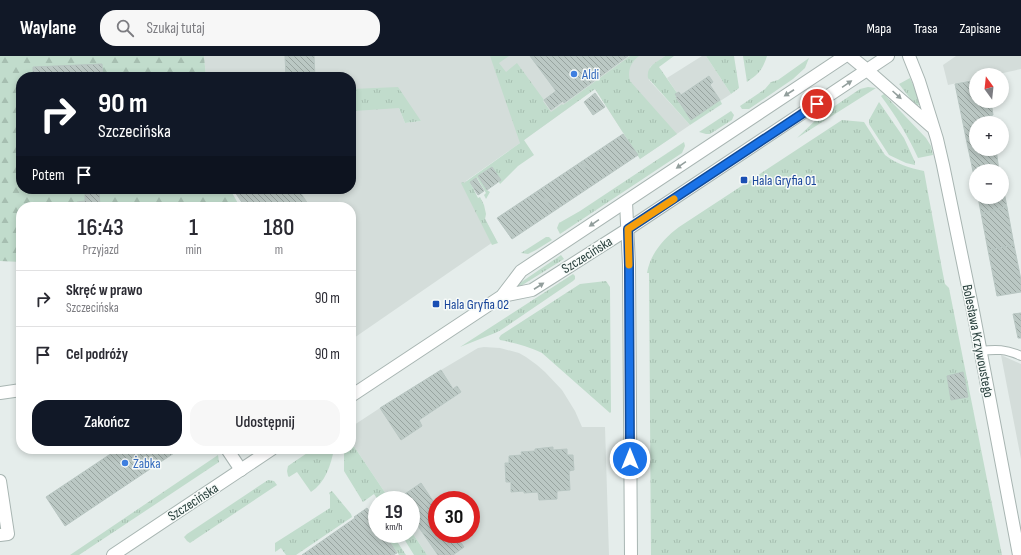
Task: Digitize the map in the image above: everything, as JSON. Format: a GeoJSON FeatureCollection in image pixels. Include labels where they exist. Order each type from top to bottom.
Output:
{"type":"FeatureCollection","features":[{"type":"Feature","properties":{"kind":"street","name":"Szczecińska"},"geometry":{"type":"LineString","coordinates":[[356,393],[502,296],[521,272],[845,56]]}},
{"type":"Feature","properties":{"kind":"street"},"geometry":{"type":"LineString","coordinates":[[850,56],[868,70],[933,128]]}},
{"type":"Feature","properties":{"kind":"street","name":"Szczecińska"},"geometry":{"type":"LineString","coordinates":[[502,296],[532,290],[628,229],[888,56]]}},
{"type":"Feature","properties":{"kind":"street","name":"Bolesława Krzywoustego"},"geometry":{"type":"LineString","coordinates":[[909,56],[919,82],[943,165],[1019,555]]}},
{"type":"Feature","properties":{"kind":"street"},"geometry":{"type":"LineString","coordinates":[[626,202],[629,265],[631,555]]}},
{"type":"Feature","properties":{"kind":"street"},"geometry":{"type":"LineString","coordinates":[[0,394],[16,391]]}},
{"type":"Feature","properties":{"kind":"street"},"geometry":{"type":"LineString","coordinates":[[230,454],[241,470]]}},
{"type":"Feature","properties":{"kind":"street","name":"Szczecińska"},"geometry":{"type":"LineString","coordinates":[[113,555],[265,454]]}},
{"type":"Feature","properties":{"kind":"street"},"geometry":{"type":"LineString","coordinates":[[0,481],[8,534],[0,535]]}},
{"type":"Feature","properties":{"kind":"lane"},"geometry":{"type":"LineString","coordinates":[[980,351],[1001,350],[1021,356]]}},
{"type":"Feature","properties":{"kind":"shaded area"},"geometry":{"type":"Polygon","coordinates":[[[204,56],[665,56],[650,67],[649,80],[690,125],[640,159],[595,89],[466,181],[496,240],[356,337],[356,202],[242,202],[236,194],[356,194],[356,72],[206,72],[204,56]],[[399,108],[405,123],[421,121],[399,108]]]}},
{"type":"Feature","properties":{"kind":"shaded area"},"geometry":{"type":"Polygon","coordinates":[[[702,56],[706,56],[731,94],[691,120],[676,97],[675,94],[677,93],[667,78],[702,56]]]}},
{"type":"Feature","properties":{"kind":"shaded area"},"geometry":{"type":"Polygon","coordinates":[[[956,56],[1021,56],[1021,69],[1009,72],[1009,68],[969,68],[969,80],[948,85],[943,65],[956,56]]]}},
{"type":"Feature","properties":{"kind":"shaded area"},"geometry":{"type":"Polygon","coordinates":[[[478,348],[500,348],[519,353],[545,372],[562,390],[575,411],[582,427],[605,427],[609,555],[427,555],[419,543],[420,491],[384,491],[356,449],[356,424],[380,408],[401,440],[421,426],[419,420],[461,392],[457,386],[453,389],[441,370],[478,348]]]}},
{"type":"Feature","properties":{"kind":"shaded area"},"geometry":{"type":"Polygon","coordinates":[[[1001,355],[1021,364],[1021,459],[1001,355]]]}},
{"type":"Feature","properties":{"kind":"green space"},"geometry":{"type":"Polygon","coordinates":[[[0,56],[204,56],[206,72],[16,72],[16,194],[233,194],[237,202],[16,202],[16,262],[0,261],[0,56]]]}},
{"type":"Feature","properties":{"kind":"green space"},"geometry":{"type":"Polygon","coordinates":[[[490,56],[509,56],[499,63],[506,72],[517,63],[551,112],[562,104],[563,105],[630,56],[639,56],[630,67],[630,81],[677,134],[640,159],[595,89],[524,140],[534,155],[518,166],[500,184],[499,182],[501,180],[492,167],[478,176],[490,192],[486,199],[484,195],[486,193],[477,178],[470,182],[478,198],[480,197],[484,205],[486,214],[485,219],[498,243],[492,245],[461,183],[464,183],[520,143],[490,56]]]}},
{"type":"Feature","properties":{"kind":"green space"},"geometry":{"type":"Polygon","coordinates":[[[665,56],[674,56],[659,67],[677,93],[676,98],[691,119],[720,100],[722,104],[690,125],[648,78],[650,68],[665,56]]]}},
{"type":"Feature","properties":{"kind":"green space"},"geometry":{"type":"Polygon","coordinates":[[[706,56],[734,56],[739,88],[731,94],[706,56]]]}},
{"type":"Feature","properties":{"kind":"green space"},"geometry":{"type":"Polygon","coordinates":[[[743,56],[767,56],[760,71],[747,82],[743,56]]]}},
{"type":"Feature","properties":{"kind":"green space"},"geometry":{"type":"Polygon","coordinates":[[[809,58],[805,68],[793,79],[749,109],[742,109],[740,106],[765,89],[771,82],[778,80],[809,58]]]}},
{"type":"Feature","properties":{"kind":"green space"},"geometry":{"type":"Polygon","coordinates":[[[910,78],[921,102],[917,106],[899,84],[910,78]]]}},
{"type":"Feature","properties":{"kind":"green space"},"geometry":{"type":"Polygon","coordinates":[[[398,87],[421,121],[405,123],[399,108],[356,111],[356,89],[398,87]]]}},
{"type":"Feature","properties":{"kind":"green space"},"geometry":{"type":"Polygon","coordinates":[[[868,87],[876,88],[797,138],[820,116],[860,89],[868,87]]]}},
{"type":"Feature","properties":{"kind":"green space"},"geometry":{"type":"Polygon","coordinates":[[[884,94],[926,138],[931,146],[933,155],[918,158],[901,126],[881,96],[884,94]]]}},
{"type":"Feature","properties":{"kind":"green space"},"geometry":{"type":"Polygon","coordinates":[[[879,102],[904,138],[915,165],[906,163],[889,155],[869,124],[869,120],[879,102]]]}},
{"type":"Feature","properties":{"kind":"green space"},"geometry":{"type":"Polygon","coordinates":[[[731,111],[734,115],[732,120],[710,134],[699,132],[731,111]]]}},
{"type":"Feature","properties":{"kind":"green space"},"geometry":{"type":"Polygon","coordinates":[[[842,120],[864,122],[885,155],[903,165],[924,171],[945,284],[949,288],[1002,555],[651,555],[649,273],[647,273],[651,259],[663,241],[679,227],[842,120]]]}},
{"type":"Feature","properties":{"kind":"green space"},"geometry":{"type":"Polygon","coordinates":[[[684,142],[685,146],[682,153],[560,234],[557,228],[559,223],[580,211],[684,142]]]}},
{"type":"Feature","properties":{"kind":"green space"},"geometry":{"type":"Polygon","coordinates":[[[546,237],[549,237],[552,240],[528,254],[521,253],[546,237]]]}},
{"type":"Feature","properties":{"kind":"green space"},"geometry":{"type":"Polygon","coordinates":[[[561,255],[564,259],[516,289],[514,287],[561,255]]]}},
{"type":"Feature","properties":{"kind":"green space"},"geometry":{"type":"Polygon","coordinates":[[[573,274],[575,279],[573,281],[501,330],[460,347],[573,274]]]}},
{"type":"Feature","properties":{"kind":"green space"},"geometry":{"type":"Polygon","coordinates":[[[606,281],[610,287],[610,413],[542,353],[532,348],[500,340],[499,338],[501,335],[580,284],[606,281]]]}},
{"type":"Feature","properties":{"kind":"green space"},"geometry":{"type":"Polygon","coordinates":[[[356,449],[384,491],[368,491],[368,498],[363,502],[344,471],[344,454],[356,454],[356,449]]]}},
{"type":"Feature","properties":{"kind":"green space"},"geometry":{"type":"Polygon","coordinates":[[[306,454],[333,454],[324,479],[311,492],[297,472],[289,477],[288,476],[288,466],[306,454]]]}},
{"type":"Feature","properties":{"kind":"green space"},"geometry":{"type":"Polygon","coordinates":[[[218,455],[219,462],[79,555],[70,555],[218,455]]]}},
{"type":"Feature","properties":{"kind":"green space"},"geometry":{"type":"Polygon","coordinates":[[[268,480],[274,481],[277,485],[190,543],[184,537],[187,534],[268,480]]]}},
{"type":"Feature","properties":{"kind":"green space"},"geometry":{"type":"Polygon","coordinates":[[[332,491],[352,517],[296,555],[286,555],[281,548],[275,552],[275,543],[330,508],[329,493],[332,491]]]}},
{"type":"Feature","properties":{"kind":"green space"},"geometry":{"type":"Polygon","coordinates":[[[390,543],[398,543],[406,555],[399,555],[390,543]]]}},
{"type":"Feature","properties":{"kind":"green space"},"geometry":{"type":"Polygon","coordinates":[[[407,543],[419,543],[427,555],[414,555],[407,543]]]}},
{"type":"Feature","properties":{"kind":"building"},"geometry":{"type":"Polygon","coordinates":[[[285,56],[314,56],[315,72],[286,72],[285,56]]]}},
{"type":"Feature","properties":{"kind":"building","name":"Aldi"},"geometry":{"type":"Polygon","coordinates":[[[530,56],[628,56],[564,103],[563,101],[551,110],[544,100],[556,91],[530,56]]]}},
{"type":"Feature","properties":{"kind":"building"},"geometry":{"type":"Polygon","coordinates":[[[102,64],[103,72],[33,72],[33,67],[102,64]]]}},
{"type":"Feature","properties":{"kind":"building"},"geometry":{"type":"Polygon","coordinates":[[[709,76],[713,82],[710,85],[720,100],[691,120],[675,94],[679,92],[681,95],[709,76]]]}},
{"type":"Feature","properties":{"kind":"building"},"geometry":{"type":"Polygon","coordinates":[[[969,81],[969,108],[992,108],[993,115],[969,116],[969,137],[966,138],[955,84],[969,81]]]}},
{"type":"Feature","properties":{"kind":"building"},"geometry":{"type":"Polygon","coordinates":[[[595,93],[605,107],[593,115],[584,102],[595,93]]]}},
{"type":"Feature","properties":{"kind":"building"},"geometry":{"type":"Polygon","coordinates":[[[623,134],[638,155],[596,183],[581,162],[623,134]]]}},
{"type":"Feature","properties":{"kind":"building"},"geometry":{"type":"Polygon","coordinates":[[[969,137],[969,152],[966,138],[969,137]]]}},
{"type":"Feature","properties":{"kind":"building"},"geometry":{"type":"Polygon","coordinates":[[[970,156],[997,156],[998,164],[971,164],[970,156]]]}},
{"type":"Feature","properties":{"kind":"building"},"geometry":{"type":"Polygon","coordinates":[[[581,162],[596,183],[554,211],[539,190],[581,162]]]}},
{"type":"Feature","properties":{"kind":"building"},"geometry":{"type":"Polygon","coordinates":[[[492,167],[501,180],[487,190],[478,176],[492,167]]]}},
{"type":"Feature","properties":{"kind":"building"},"geometry":{"type":"Polygon","coordinates":[[[476,178],[484,191],[478,195],[470,182],[476,178]]]}},
{"type":"Feature","properties":{"kind":"building"},"geometry":{"type":"Polygon","coordinates":[[[539,190],[554,211],[512,239],[497,218],[539,190]]]}},
{"type":"Feature","properties":{"kind":"building"},"geometry":{"type":"Polygon","coordinates":[[[85,194],[99,194],[100,202],[77,202],[85,201],[85,194]]]}},
{"type":"Feature","properties":{"kind":"building"},"geometry":{"type":"Polygon","coordinates":[[[236,194],[301,194],[307,202],[242,202],[236,194]]]}},
{"type":"Feature","properties":{"kind":"building"},"geometry":{"type":"Polygon","coordinates":[[[979,204],[1006,204],[1007,207],[981,213],[979,204]]]}},
{"type":"Feature","properties":{"kind":"building"},"geometry":{"type":"Polygon","coordinates":[[[1007,207],[1014,245],[988,250],[981,213],[1007,207]]]}},
{"type":"Feature","properties":{"kind":"building"},"geometry":{"type":"Polygon","coordinates":[[[1014,245],[1021,280],[1021,292],[997,296],[988,250],[1014,245]]]}},
{"type":"Feature","properties":{"kind":"building"},"geometry":{"type":"Polygon","coordinates":[[[1021,313],[1021,338],[1018,338],[1013,314],[1021,313]]]}},
{"type":"Feature","properties":{"kind":"building"},"geometry":{"type":"Polygon","coordinates":[[[441,370],[453,389],[457,386],[461,392],[419,420],[422,426],[401,440],[380,408],[441,370]]]}},
{"type":"Feature","properties":{"kind":"building"},"geometry":{"type":"Polygon","coordinates":[[[963,372],[968,397],[951,400],[947,376],[963,372]]]}},
{"type":"Feature","properties":{"kind":"building"},"geometry":{"type":"Polygon","coordinates":[[[553,447],[553,450],[567,449],[567,455],[573,455],[574,470],[569,471],[570,490],[557,491],[557,499],[539,500],[538,492],[511,492],[511,482],[506,482],[505,463],[509,463],[509,456],[522,455],[521,452],[535,451],[535,449],[553,447]]]}},
{"type":"Feature","properties":{"kind":"building"},"geometry":{"type":"Polygon","coordinates":[[[110,454],[173,454],[65,526],[46,497],[110,454]]]}},
{"type":"Feature","properties":{"kind":"building"},"geometry":{"type":"Polygon","coordinates":[[[421,483],[428,494],[428,541],[420,529],[420,491],[409,491],[421,483]]]}},
{"type":"Feature","properties":{"kind":"building"},"geometry":{"type":"Polygon","coordinates":[[[367,508],[368,543],[390,543],[397,553],[393,555],[302,555],[355,518],[354,517],[367,508]]]}},
{"type":"Feature","properties":{"kind":"building"},"geometry":{"type":"Polygon","coordinates":[[[430,543],[461,543],[464,547],[453,555],[438,555],[430,543]]]}},
{"type":"Feature","properties":{"kind":"slow traffic"},"geometry":{"type":"LineString","coordinates":[[629,265],[628,229],[674,199]]}},
{"type":"Feature","properties":{"kind":"place","name":"Aldi"},"geometry":{"type":"Point","coordinates":[574,74]}},
{"type":"Feature","properties":{"kind":"place","name":"Hala Gryfia 01"},"geometry":{"type":"Point","coordinates":[744,180]}},
{"type":"Feature","properties":{"kind":"place","name":"Hala Gryfia 02"},"geometry":{"type":"Point","coordinates":[436,304]}},
{"type":"Feature","properties":{"kind":"place","name":"Żabka"},"geometry":{"type":"Point","coordinates":[125,463]}},
{"type":"Feature","properties":{"kind":"route"},"geometry":{"type":"LineString","coordinates":[[630,459],[628,229],[817,104]]}}]}
